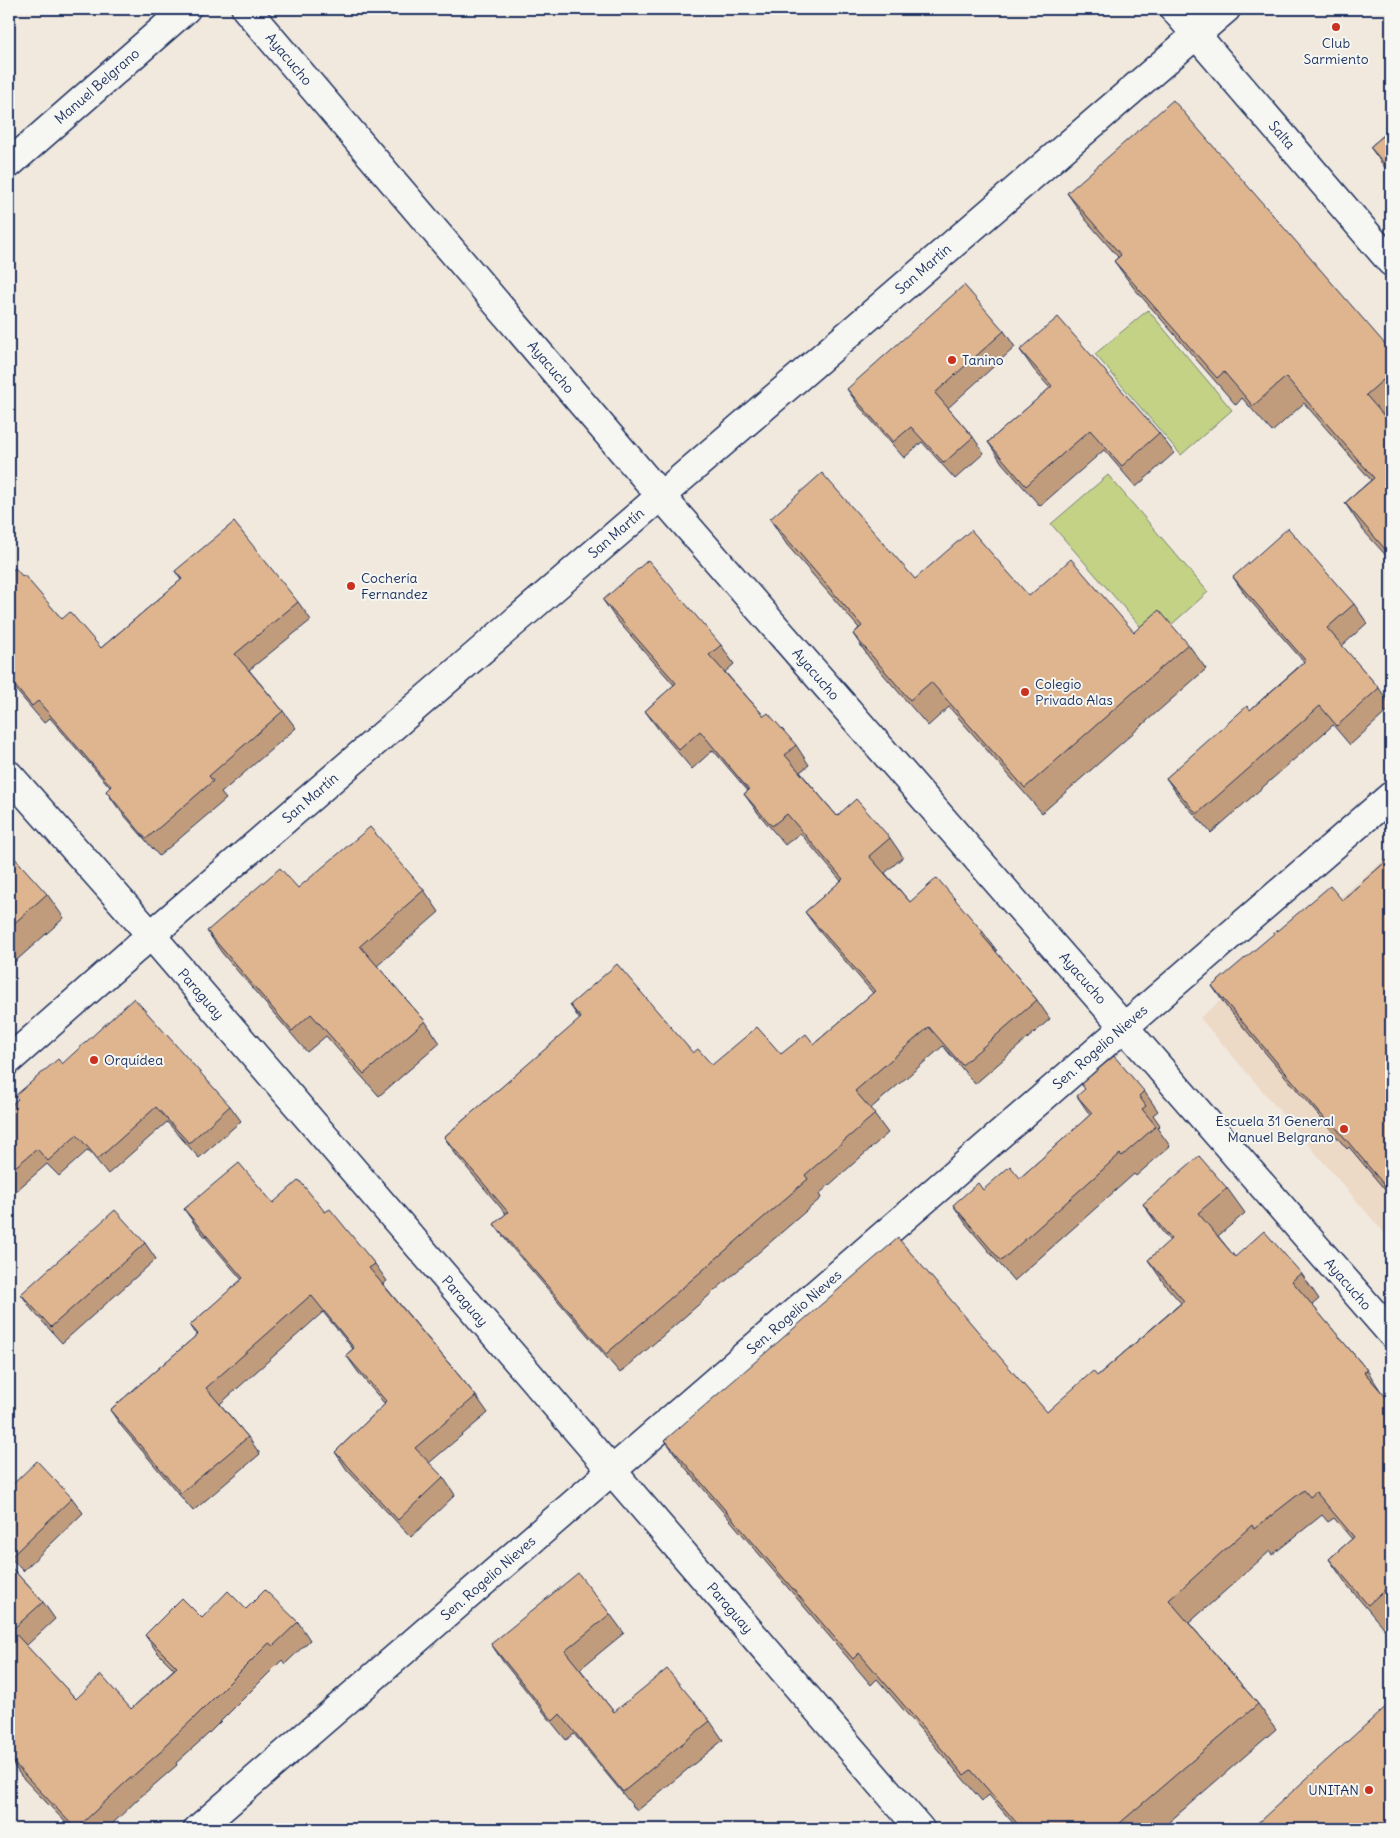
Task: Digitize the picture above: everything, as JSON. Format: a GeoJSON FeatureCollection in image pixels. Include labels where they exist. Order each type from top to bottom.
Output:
{"type":"FeatureCollection","features":[{"type":"Feature","properties":{"kind":"street","name":"Manuel Belgrano"},"geometry":{"type":"LineString","coordinates":[[9,164],[186,9]]}},
{"type":"Feature","properties":{"kind":"street","name":"Ayacucho"},"geometry":{"type":"LineString","coordinates":[[246,9],[660,495],[1391,1333]]}},
{"type":"Feature","properties":{"kind":"street","name":"Salta"},"geometry":{"type":"LineString","coordinates":[[1174,9],[1391,262]]}},
{"type":"Feature","properties":{"kind":"street","name":"San Martín"},"geometry":{"type":"LineString","coordinates":[[9,1060],[660,495],[1226,9]]}},
{"type":"Feature","properties":{"kind":"street","name":"Paraguay"},"geometry":{"type":"LineString","coordinates":[[9,774],[151,935],[920,1829]]}},
{"type":"Feature","properties":{"kind":"street","name":"Sen. Rogelio Nieves"},"geometry":{"type":"LineString","coordinates":[[198,1829],[1391,796]]}},
{"type":"Feature","properties":{"kind":"shaded area","name":"Escuela 31 General Manuel Belgrano"},"geometry":{"type":"Polygon","coordinates":[[[1391,854],[1391,1241],[1200,1018],[1391,854]]]}},
{"type":"Feature","properties":{"kind":"green space"},"geometry":{"type":"Polygon","coordinates":[[[1148,310],[1232,410],[1181,455],[1095,354],[1148,310]]]}},
{"type":"Feature","properties":{"kind":"green space"},"geometry":{"type":"Polygon","coordinates":[[[1108,475],[1208,592],[1153,641],[1051,524],[1108,475]]]}},
{"type":"Feature","properties":{"kind":"building"},"geometry":{"type":"Polygon","coordinates":[[[1173,100],[1391,351],[1391,373],[1366,395],[1391,424],[1391,556],[1345,503],[1374,478],[1286,377],[1253,406],[1224,372],[1217,378],[1114,261],[1121,255],[1067,193],[1173,100]]]}},
{"type":"Feature","properties":{"kind":"building"},"geometry":{"type":"Polygon","coordinates":[[[1391,129],[1391,171],[1370,147],[1391,129]]]}},
{"type":"Feature","properties":{"kind":"building"},"geometry":{"type":"Polygon","coordinates":[[[964,285],[1004,331],[935,393],[973,437],[944,463],[911,427],[893,442],[847,389],[964,285]]]}},
{"type":"Feature","properties":{"kind":"building"},"geometry":{"type":"Polygon","coordinates":[[[1058,317],[1159,433],[1122,466],[1090,430],[1026,486],[988,442],[1052,386],[1020,350],[1058,317]]]}},
{"type":"Feature","properties":{"kind":"building"},"geometry":{"type":"Polygon","coordinates":[[[822,473],[915,579],[971,530],[1029,596],[1071,559],[1134,632],[1159,610],[1188,644],[1025,788],[931,682],[910,700],[853,634],[862,626],[770,519],[822,473]]]}},
{"type":"Feature","properties":{"kind":"building"},"geometry":{"type":"Polygon","coordinates":[[[234,522],[298,602],[235,654],[283,711],[209,776],[213,781],[146,839],[106,791],[111,786],[38,701],[32,706],[9,679],[9,573],[15,568],[23,577],[24,575],[62,619],[70,612],[101,648],[182,579],[175,571],[234,522]]]}},
{"type":"Feature","properties":{"kind":"building"},"geometry":{"type":"Polygon","coordinates":[[[1288,528],[1354,604],[1327,628],[1379,688],[1337,726],[1320,706],[1197,814],[1166,778],[1247,706],[1250,710],[1306,661],[1233,577],[1288,528]]]}},
{"type":"Feature","properties":{"kind":"building"},"geometry":{"type":"Polygon","coordinates":[[[648,560],[721,645],[709,655],[764,716],[768,713],[796,745],[785,755],[837,816],[856,799],[890,838],[869,856],[910,902],[937,878],[1037,1000],[962,1065],[929,1027],[855,1091],[875,1114],[805,1175],[808,1179],[606,1354],[494,1224],[508,1212],[444,1137],[581,1018],[570,1005],[617,964],[693,1053],[698,1049],[712,1065],[757,1027],[781,1054],[806,1034],[814,1044],[875,991],[805,912],[843,879],[787,814],[772,826],[744,794],[749,790],[700,731],[679,750],[645,711],[676,683],[603,600],[648,560]]]}},
{"type":"Feature","properties":{"kind":"building"},"geometry":{"type":"Polygon","coordinates":[[[370,827],[424,890],[360,946],[425,1021],[364,1074],[311,1014],[292,1031],[207,931],[280,868],[298,888],[370,827]]]}},
{"type":"Feature","properties":{"kind":"building"},"geometry":{"type":"Polygon","coordinates":[[[12,855],[47,894],[9,928],[9,858],[12,855]]]}},
{"type":"Feature","properties":{"kind":"building","name":"Escuela 31 General Manuel Belgrano"},"geometry":{"type":"Polygon","coordinates":[[[1391,857],[1391,1193],[1333,1124],[1331,1126],[1212,986],[1330,886],[1342,900],[1391,857]]]}},
{"type":"Feature","properties":{"kind":"building"},"geometry":{"type":"Polygon","coordinates":[[[134,998],[230,1106],[189,1143],[156,1107],[98,1159],[77,1135],[48,1161],[37,1149],[9,1172],[9,1107],[18,1099],[15,1096],[58,1059],[62,1064],[134,998]]]}},
{"type":"Feature","properties":{"kind":"building"},"geometry":{"type":"Polygon","coordinates":[[[1114,1056],[1144,1091],[1139,1096],[1146,1106],[1142,1109],[1156,1126],[1122,1156],[1120,1154],[1001,1261],[953,1205],[978,1183],[983,1190],[1010,1166],[1020,1178],[1092,1113],[1077,1096],[1085,1089],[1081,1084],[1114,1056]]]}},
{"type":"Feature","properties":{"kind":"building"},"geometry":{"type":"Polygon","coordinates":[[[1199,1156],[1227,1188],[1198,1213],[1235,1257],[1264,1231],[1301,1273],[1292,1281],[1367,1370],[1364,1372],[1391,1403],[1391,1584],[1368,1605],[1329,1559],[1354,1537],[1316,1492],[1310,1497],[1304,1490],[1254,1529],[1252,1525],[1169,1600],[1258,1704],[1113,1829],[1022,1829],[971,1770],[964,1775],[859,1653],[853,1659],[665,1440],[898,1238],[1047,1412],[1093,1371],[1097,1376],[1184,1301],[1148,1260],[1171,1239],[1143,1204],[1199,1156]]]}},
{"type":"Feature","properties":{"kind":"building"},"geometry":{"type":"Polygon","coordinates":[[[239,1163],[273,1203],[299,1180],[325,1212],[330,1209],[375,1264],[369,1268],[476,1396],[415,1448],[443,1477],[398,1520],[335,1452],[386,1401],[346,1355],[354,1348],[311,1295],[206,1388],[248,1437],[181,1493],[110,1410],[198,1334],[190,1325],[243,1278],[184,1209],[239,1163]]]}},
{"type":"Feature","properties":{"kind":"building"},"geometry":{"type":"Polygon","coordinates":[[[115,1210],[145,1243],[51,1327],[21,1294],[115,1210]]]}},
{"type":"Feature","properties":{"kind":"building"},"geometry":{"type":"Polygon","coordinates":[[[37,1461],[72,1498],[12,1556],[9,1552],[9,1488],[37,1461]]]}},
{"type":"Feature","properties":{"kind":"building"},"geometry":{"type":"Polygon","coordinates":[[[9,1565],[43,1602],[12,1630],[76,1699],[101,1675],[131,1709],[177,1667],[145,1635],[182,1598],[202,1618],[228,1591],[246,1609],[265,1590],[298,1622],[273,1646],[269,1643],[164,1746],[165,1748],[76,1829],[9,1758],[15,1752],[9,1745],[9,1565]]]}},
{"type":"Feature","properties":{"kind":"building"},"geometry":{"type":"Polygon","coordinates":[[[578,1573],[610,1614],[565,1651],[614,1712],[667,1669],[710,1721],[623,1792],[560,1714],[553,1721],[491,1644],[578,1573]]]}},
{"type":"Feature","properties":{"kind":"building"},"geometry":{"type":"Polygon","coordinates":[[[1391,1702],[1391,1829],[1251,1829],[1391,1702]]]}},
{"type":"Feature","properties":{"kind":"place","name":"Club Sarmiento"},"geometry":{"type":"Point","coordinates":[1336,27]}},
{"type":"Feature","properties":{"kind":"place","name":"Tanino"},"geometry":{"type":"Point","coordinates":[952,360]}},
{"type":"Feature","properties":{"kind":"place","name":"Cochería Fernandez"},"geometry":{"type":"Point","coordinates":[351,586]}},
{"type":"Feature","properties":{"kind":"place","name":"Colegio Privado Alas"},"geometry":{"type":"Point","coordinates":[1025,692]}},
{"type":"Feature","properties":{"kind":"place","name":"Orquídea"},"geometry":{"type":"Point","coordinates":[94,1060]}},
{"type":"Feature","properties":{"kind":"place","name":"Escuela 31 General Manuel Belgrano"},"geometry":{"type":"Point","coordinates":[1344,1129]}},
{"type":"Feature","properties":{"kind":"place","name":"UNITAN"},"geometry":{"type":"Point","coordinates":[1369,1790]}}]}
